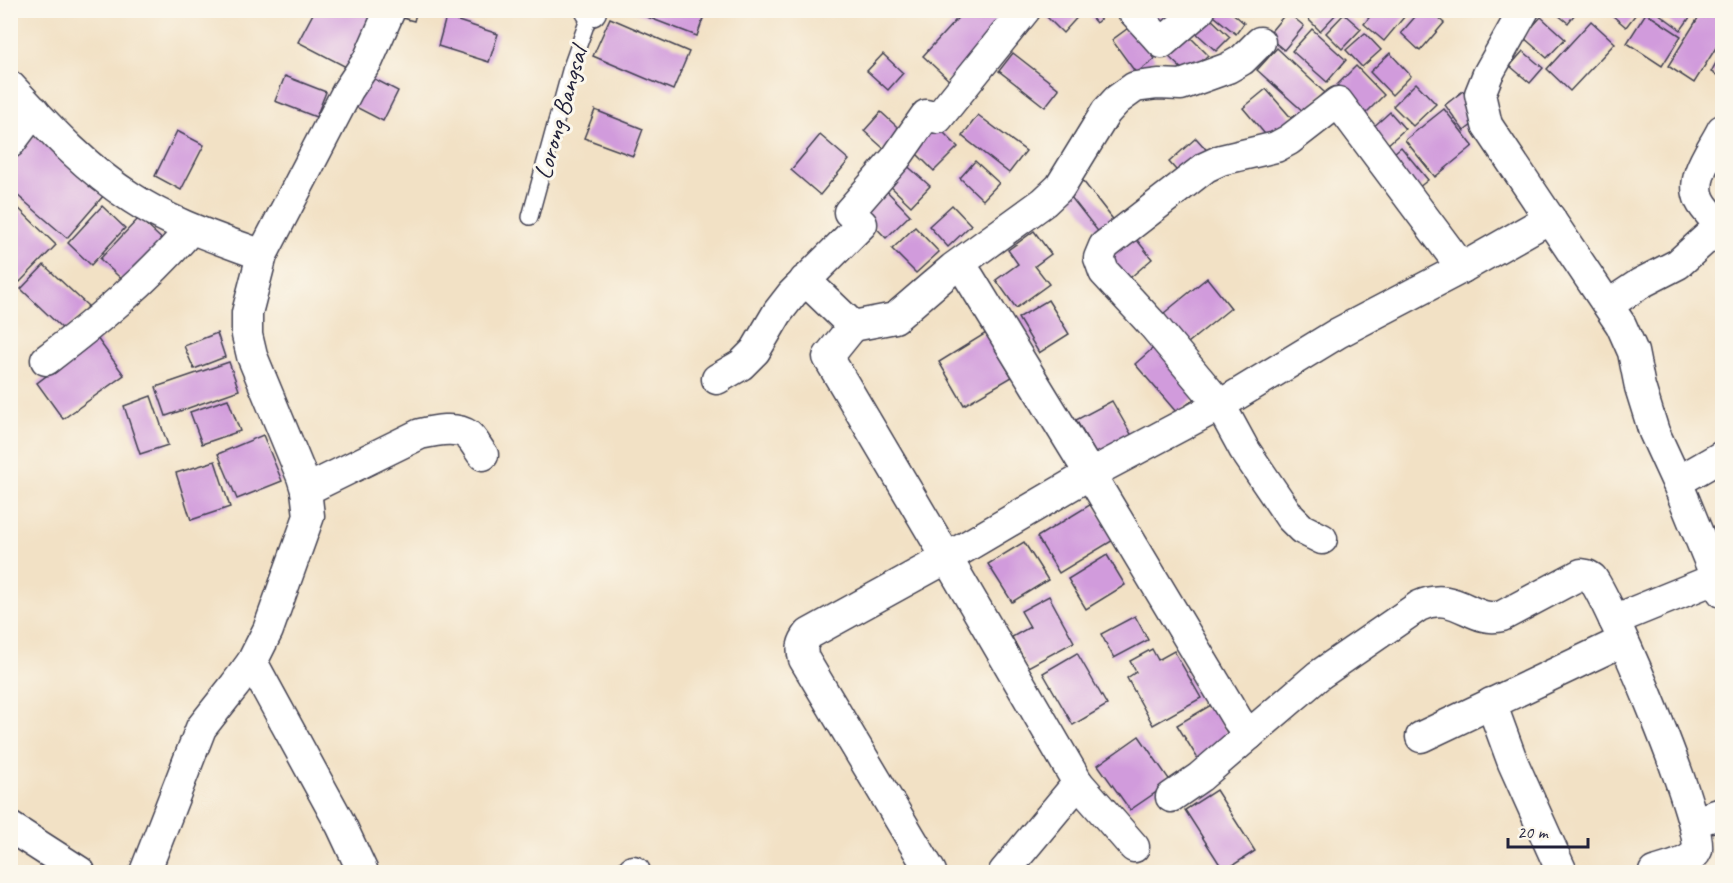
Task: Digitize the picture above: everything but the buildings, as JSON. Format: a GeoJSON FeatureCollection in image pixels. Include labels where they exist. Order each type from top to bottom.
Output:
{"type":"FeatureCollection","features":[{"type":"Feature","properties":{"kind":"street"},"geometry":{"type":"LineString","coordinates":[[145,873],[201,728],[252,662],[268,630],[309,516],[306,490],[252,356],[247,335],[247,313],[262,255],[348,90],[368,60],[390,10]]}},
{"type":"Feature","properties":{"kind":"street"},"geometry":{"type":"LineString","coordinates":[[717,379],[741,365],[755,351],[778,312],[805,280],[862,224],[849,212],[896,158],[926,116],[938,118],[1026,10]]}},
{"type":"Feature","properties":{"kind":"street"},"geometry":{"type":"LineString","coordinates":[[1132,10],[1162,43],[1200,10]]}},
{"type":"Feature","properties":{"kind":"street"},"geometry":{"type":"LineString","coordinates":[[1421,737],[1491,703],[1618,631],[1720,583],[1654,432],[1640,387],[1633,352],[1621,325],[1487,125],[1480,94],[1488,74],[1524,10]]}},
{"type":"Feature","properties":{"kind":"street"},"geometry":{"type":"LineString","coordinates":[[1134,846],[1078,783],[828,357],[853,326],[896,318],[953,268],[1044,202],[1060,187],[1106,112],[1117,100],[1135,87],[1158,84],[1182,85],[1228,68],[1242,60],[1260,42]]}},
{"type":"Feature","properties":{"kind":"street"},"geometry":{"type":"LineString","coordinates":[[10,86],[81,159],[133,199],[191,229],[262,255]]}},
{"type":"Feature","properties":{"kind":"street"},"geometry":{"type":"LineString","coordinates":[[1322,539],[1302,529],[1290,517],[1244,449],[1220,405],[1153,325],[1104,272],[1099,258],[1104,246],[1206,167],[1221,160],[1276,147],[1289,140],[1338,102],[1462,268]]}},
{"type":"Feature","properties":{"kind":"street"},"geometry":{"type":"LineString","coordinates":[[10,143],[34,111]]}},
{"type":"Feature","properties":{"kind":"street"},"geometry":{"type":"LineString","coordinates":[[1608,305],[1641,283],[1678,264],[1722,225],[1700,202],[1697,192],[1698,179],[1722,130]]}},
{"type":"Feature","properties":{"kind":"street"},"geometry":{"type":"LineString","coordinates":[[931,873],[804,659],[801,650],[803,641],[809,634],[947,558],[1090,474],[1220,405],[1338,333],[1462,268],[1550,218]]}},
{"type":"Feature","properties":{"kind":"street"},"geometry":{"type":"LineString","coordinates":[[46,360],[147,278],[191,229]]}},
{"type":"Feature","properties":{"kind":"street"},"geometry":{"type":"LineString","coordinates":[[969,277],[1237,719],[1249,735]]}},
{"type":"Feature","properties":{"kind":"street"},"geometry":{"type":"LineString","coordinates":[[805,280],[853,326]]}},
{"type":"Feature","properties":{"kind":"street"},"geometry":{"type":"LineString","coordinates":[[306,490],[420,434],[432,431],[456,431],[467,434],[483,454]]}},
{"type":"Feature","properties":{"kind":"street"},"geometry":{"type":"LineString","coordinates":[[1677,482],[1722,456]]}},
{"type":"Feature","properties":{"kind":"street"},"geometry":{"type":"LineString","coordinates":[[1171,797],[1200,777],[1319,675],[1419,606],[1430,601],[1443,600],[1495,618],[1581,574],[1587,575],[1596,584],[1618,631],[1669,751],[1694,822],[1698,844],[1694,855],[1654,873]]}},
{"type":"Feature","properties":{"kind":"street"},"geometry":{"type":"LineString","coordinates":[[252,662],[341,825],[363,873]]}},
{"type":"Feature","properties":{"kind":"street"},"geometry":{"type":"LineString","coordinates":[[1491,703],[1512,763],[1562,873]]}},
{"type":"Feature","properties":{"kind":"street"},"geometry":{"type":"LineString","coordinates":[[1004,873],[1078,783]]}},
{"type":"Feature","properties":{"kind":"street"},"geometry":{"type":"LineString","coordinates":[[1694,822],[1722,813]]}},
{"type":"Feature","properties":{"kind":"street"},"geometry":{"type":"LineString","coordinates":[[10,827],[80,873]]}},
{"type":"Feature","properties":{"kind":"lane","name":"Lorong Bangsal"},"geometry":{"type":"LineString","coordinates":[[530,217],[571,67],[591,11]]}}]}
